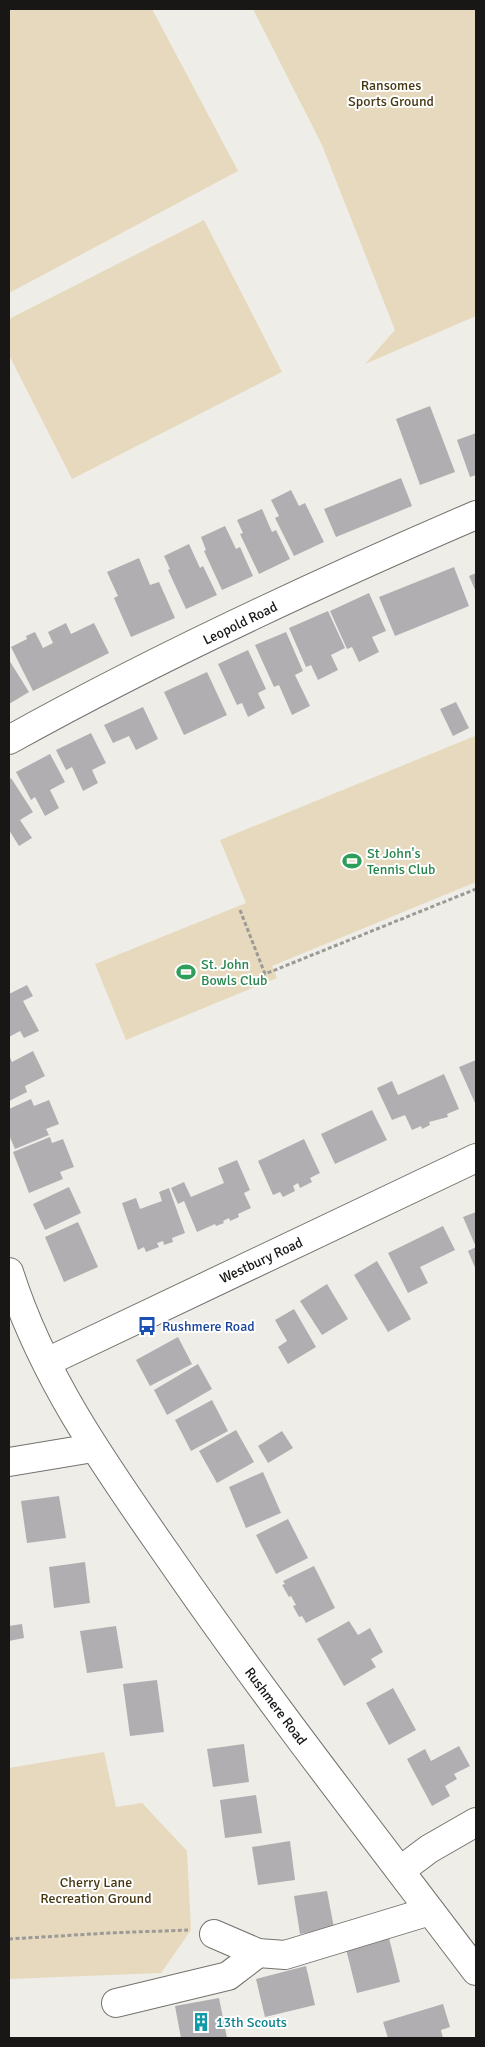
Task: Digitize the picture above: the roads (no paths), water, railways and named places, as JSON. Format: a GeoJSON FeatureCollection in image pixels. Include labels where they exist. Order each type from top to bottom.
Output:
{"type":"FeatureCollection","features":[{"type":"Feature","properties":{"kind":"street","name":"Leopold Road"},"geometry":{"type":"LineString","coordinates":[[9,740],[209,638],[376,558],[476,515]]}},
{"type":"Feature","properties":{"kind":"street","name":"Westbury Road"},"geometry":{"type":"LineString","coordinates":[[46,1362],[476,1158]]}},
{"type":"Feature","properties":{"kind":"street","name":"Rushmere Road"},"geometry":{"type":"LineString","coordinates":[[9,1272],[46,1362],[93,1448],[238,1656],[476,1971]]}},
{"type":"Feature","properties":{"kind":"street"},"geometry":{"type":"LineString","coordinates":[[9,1462],[93,1448]]}},
{"type":"Feature","properties":{"kind":"street"},"geometry":{"type":"LineString","coordinates":[[401,1870],[429,1849],[476,1822]]}},
{"type":"Feature","properties":{"kind":"street"},"geometry":{"type":"LineString","coordinates":[[214,1934],[258,1953],[285,1955],[430,1911]]}},
{"type":"Feature","properties":{"kind":"street"},"geometry":{"type":"LineString","coordinates":[[116,2003],[228,1976],[258,1953]]}},
{"type":"Feature","properties":{"kind":"place","name":"St John's Tennis Club"},"geometry":{"type":"Point","coordinates":[352,861]}},
{"type":"Feature","properties":{"kind":"place","name":"St. John Bowls Club"},"geometry":{"type":"Point","coordinates":[186,972]}},
{"type":"Feature","properties":{"kind":"place","name":"Rushmere Road"},"geometry":{"type":"Point","coordinates":[147,1326]}},
{"type":"Feature","properties":{"kind":"place","name":"13th Scouts"},"geometry":{"type":"Point","coordinates":[201,2022]}},
{"type":"Feature","properties":{"kind":"park label","name":"Ransomes Sports Ground"},"geometry":{"type":"Point","coordinates":[391,94]}},
{"type":"Feature","properties":{"kind":"park label","name":"Cherry Lane Recreation Ground"},"geometry":{"type":"Point","coordinates":[96,1890]}}]}
